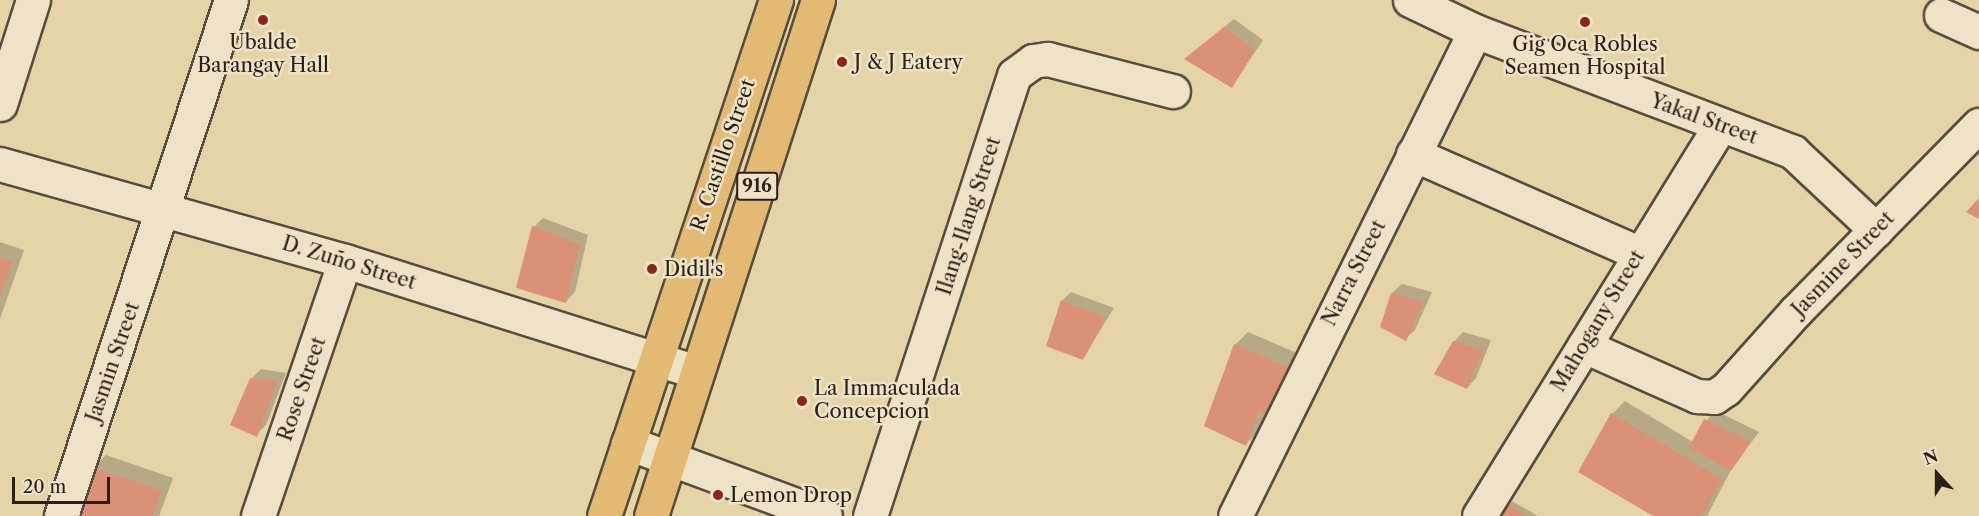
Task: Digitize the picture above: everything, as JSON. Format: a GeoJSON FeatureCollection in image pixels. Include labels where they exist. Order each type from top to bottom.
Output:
{"type":"FeatureCollection","features":[{"type":"Feature","properties":{"kind":"main road","name":"R. Castillo Street"},"geometry":{"type":"LineString","coordinates":[[604,516],[776,0]]}},
{"type":"Feature","properties":{"kind":"main road","name":"R. Castillo Street"},"geometry":{"type":"LineString","coordinates":[[651,516],[818,0]]}},
{"type":"Feature","properties":{"kind":"street"},"geometry":{"type":"LineString","coordinates":[[0,104],[33,0]]}},
{"type":"Feature","properties":{"kind":"street","name":"Jasmin Street"},"geometry":{"type":"LineString","coordinates":[[61,516],[165,208],[231,0]]}},
{"type":"Feature","properties":{"kind":"street","name":"Yakal Street"},"geometry":{"type":"LineString","coordinates":[[1410,0],[1474,31],[1719,126],[1793,152],[1876,230]]}},
{"type":"Feature","properties":{"kind":"street"},"geometry":{"type":"LineString","coordinates":[[1941,15],[1979,32]]}},
{"type":"Feature","properties":{"kind":"street","name":"Narra Street"},"geometry":{"type":"LineString","coordinates":[[1235,516],[1474,31]]}},
{"type":"Feature","properties":{"kind":"street","name":"Ilang-Ilang Street"},"geometry":{"type":"LineString","coordinates":[[870,516],[1014,75],[1033,61],[1048,59],[1173,91]]}},
{"type":"Feature","properties":{"kind":"street","name":"Jasmine Street"},"geometry":{"type":"LineString","coordinates":[[1584,346],[1706,399],[1726,389],[1979,125]]}},
{"type":"Feature","properties":{"kind":"street","name":"Mahogany Street"},"geometry":{"type":"LineString","coordinates":[[1479,516],[1719,126]]}},
{"type":"Feature","properties":{"kind":"street"},"geometry":{"type":"LineString","coordinates":[[1413,154],[1639,253]]}},
{"type":"Feature","properties":{"kind":"street","name":"D. Zuño Street"},"geometry":{"type":"LineString","coordinates":[[0,164],[165,208],[345,261],[696,372]]}},
{"type":"Feature","properties":{"kind":"street","name":"Rose Street"},"geometry":{"type":"LineString","coordinates":[[258,516],[345,261]]}},
{"type":"Feature","properties":{"kind":"street"},"geometry":{"type":"LineString","coordinates":[[628,443],[825,516]]}},
{"type":"Feature","properties":{"kind":"building"},"geometry":{"type":"Polygon","coordinates":[[[1224,27],[1255,50],[1232,88],[1184,59],[1224,27]]]}},
{"type":"Feature","properties":{"kind":"building"},"geometry":{"type":"Polygon","coordinates":[[[1979,198],[1979,219],[1966,212],[1979,198]]]}},
{"type":"Feature","properties":{"kind":"building"},"geometry":{"type":"Polygon","coordinates":[[[532,226],[580,245],[566,303],[516,288],[532,226]]]}},
{"type":"Feature","properties":{"kind":"building"},"geometry":{"type":"Polygon","coordinates":[[[0,258],[12,262],[0,296],[0,258]]]}},
{"type":"Feature","properties":{"kind":"building"},"geometry":{"type":"Polygon","coordinates":[[[1391,293],[1423,302],[1406,341],[1380,327],[1391,293]]]}},
{"type":"Feature","properties":{"kind":"building"},"geometry":{"type":"Polygon","coordinates":[[[1061,300],[1106,318],[1083,360],[1046,346],[1061,300]]]}},
{"type":"Feature","properties":{"kind":"building"},"geometry":{"type":"Polygon","coordinates":[[[1453,341],[1483,350],[1467,389],[1434,374],[1453,341]]]}},
{"type":"Feature","properties":{"kind":"building"},"geometry":{"type":"Polygon","coordinates":[[[1234,344],[1292,369],[1271,416],[1259,412],[1246,446],[1204,426],[1234,344]]]}},
{"type":"Feature","properties":{"kind":"building"},"geometry":{"type":"Polygon","coordinates":[[[250,378],[277,382],[257,437],[230,425],[250,378]]]}},
{"type":"Feature","properties":{"kind":"building"},"geometry":{"type":"Polygon","coordinates":[[[1611,413],[1722,479],[1702,516],[1653,516],[1578,472],[1611,413]]]}},
{"type":"Feature","properties":{"kind":"building"},"geometry":{"type":"Polygon","coordinates":[[[1704,419],[1751,442],[1731,471],[1689,447],[1704,419]]]}},
{"type":"Feature","properties":{"kind":"building"},"geometry":{"type":"Polygon","coordinates":[[[92,467],[162,491],[152,516],[77,516],[92,467]]]}},
{"type":"Feature","properties":{"kind":"building"},"geometry":{"type":"Polygon","coordinates":[[[1507,504],[1526,516],[1499,516],[1507,504]]]}},
{"type":"Feature","properties":{"kind":"place","name":"Ubalde Barangay Hall"},"geometry":{"type":"Point","coordinates":[263,20]}},
{"type":"Feature","properties":{"kind":"place","name":"Gig Oca Robles Seamen Hospital"},"geometry":{"type":"Point","coordinates":[1585,22]}},
{"type":"Feature","properties":{"kind":"place","name":"J & J Eatery"},"geometry":{"type":"Point","coordinates":[842,62]}},
{"type":"Feature","properties":{"kind":"place","name":"Didil's"},"geometry":{"type":"Point","coordinates":[652,269]}},
{"type":"Feature","properties":{"kind":"place","name":"La Immaculada Concepcion"},"geometry":{"type":"Point","coordinates":[802,401]}},
{"type":"Feature","properties":{"kind":"place","name":"Lemon Drop"},"geometry":{"type":"Point","coordinates":[718,495]}}]}
